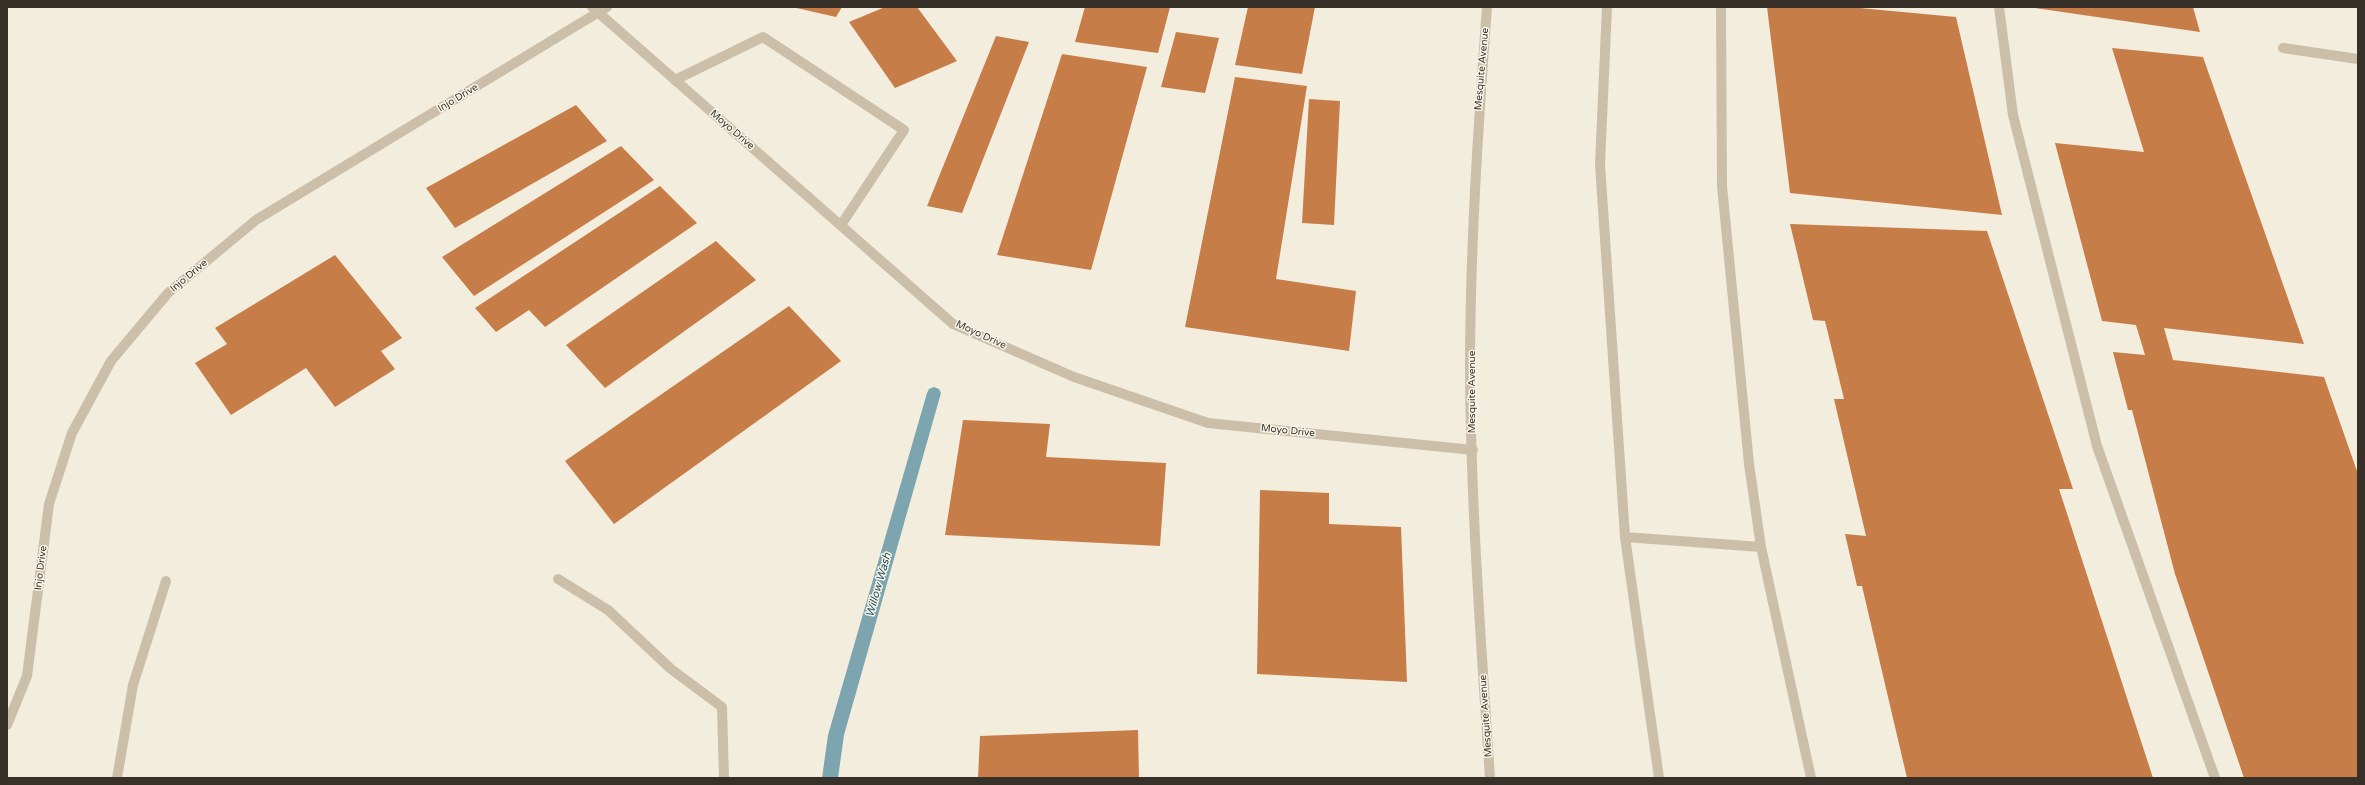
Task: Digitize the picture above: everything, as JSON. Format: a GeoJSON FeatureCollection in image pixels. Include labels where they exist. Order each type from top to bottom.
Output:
{"type":"FeatureCollection","features":[{"type":"Feature","properties":{"kind":"street","name":"Injo Drive"},"geometry":{"type":"LineString","coordinates":[[7,725],[26,676],[49,504],[72,433],[111,362],[168,292],[256,220],[595,10],[607,7]]}},
{"type":"Feature","properties":{"kind":"street","name":"Mesquite Avenue"},"geometry":{"type":"LineString","coordinates":[[1488,7],[1478,118],[1472,259],[1473,450],[1479,614],[1490,778]]}},
{"type":"Feature","properties":{"kind":"street"},"geometry":{"type":"LineString","coordinates":[[1607,7],[1600,164],[1625,537],[1659,778]]}},
{"type":"Feature","properties":{"kind":"street"},"geometry":{"type":"LineString","coordinates":[[1721,7],[1722,186],[1749,464],[1761,546],[1811,778]]}},
{"type":"Feature","properties":{"kind":"street"},"geometry":{"type":"LineString","coordinates":[[1999,7],[2013,115],[2098,446],[2215,778]]}},
{"type":"Feature","properties":{"kind":"street","name":"Moyo Drive"},"geometry":{"type":"LineString","coordinates":[[595,10],[954,324],[1074,377],[1208,423],[1473,450]]}},
{"type":"Feature","properties":{"kind":"street"},"geometry":{"type":"LineString","coordinates":[[675,80],[763,37],[904,130],[841,225]]}},
{"type":"Feature","properties":{"kind":"street"},"geometry":{"type":"LineString","coordinates":[[2283,48],[2358,59]]}},
{"type":"Feature","properties":{"kind":"street"},"geometry":{"type":"LineString","coordinates":[[1625,537],[1761,546]]}},
{"type":"Feature","properties":{"kind":"street"},"geometry":{"type":"LineString","coordinates":[[558,579],[608,610],[670,669],[722,707],[724,778]]}},
{"type":"Feature","properties":{"kind":"street"},"geometry":{"type":"LineString","coordinates":[[117,778],[133,685],[166,581]]}},
{"type":"Feature","properties":{"kind":"building"},"geometry":{"type":"Polygon","coordinates":[[[792,7],[842,7],[836,17],[792,7]]]}},
{"type":"Feature","properties":{"kind":"building"},"geometry":{"type":"Polygon","coordinates":[[[885,7],[917,7],[957,61],[895,88],[849,22],[885,7]]]}},
{"type":"Feature","properties":{"kind":"building"},"geometry":{"type":"Polygon","coordinates":[[[1085,7],[1170,7],[1158,53],[1075,42],[1085,7]]]}},
{"type":"Feature","properties":{"kind":"building"},"geometry":{"type":"Polygon","coordinates":[[[1248,7],[1315,7],[1302,74],[1235,65],[1248,7]]]}},
{"type":"Feature","properties":{"kind":"building"},"geometry":{"type":"Polygon","coordinates":[[[1767,7],[1849,7],[1956,17],[2002,215],[1790,193],[1767,7]]]}},
{"type":"Feature","properties":{"kind":"building"},"geometry":{"type":"Polygon","coordinates":[[[2193,7],[2200,32],[2035,8],[2193,7]]]}},
{"type":"Feature","properties":{"kind":"building"},"geometry":{"type":"Polygon","coordinates":[[[1176,32],[1219,38],[1205,93],[1161,87],[1176,32]]]}},
{"type":"Feature","properties":{"kind":"building"},"geometry":{"type":"Polygon","coordinates":[[[996,36],[1029,42],[962,213],[927,206],[996,36]]]}},
{"type":"Feature","properties":{"kind":"building"},"geometry":{"type":"Polygon","coordinates":[[[2112,48],[2203,57],[2304,344],[2164,328],[2173,360],[2324,377],[2358,474],[2358,778],[2244,778],[2175,574],[2132,410],[2128,410],[2113,352],[2145,355],[2136,325],[2102,321],[2055,143],[2144,152],[2112,48]]]}},
{"type":"Feature","properties":{"kind":"building"},"geometry":{"type":"Polygon","coordinates":[[[1062,54],[1147,67],[1091,270],[997,255],[1062,54]]]}},
{"type":"Feature","properties":{"kind":"building"},"geometry":{"type":"Polygon","coordinates":[[[1235,77],[1307,86],[1276,279],[1356,291],[1349,351],[1185,327],[1235,77]]]}},
{"type":"Feature","properties":{"kind":"building"},"geometry":{"type":"Polygon","coordinates":[[[1309,99],[1340,101],[1334,225],[1302,223],[1309,99]]]}},
{"type":"Feature","properties":{"kind":"building"},"geometry":{"type":"Polygon","coordinates":[[[576,105],[607,141],[455,228],[426,188],[576,105]]]}},
{"type":"Feature","properties":{"kind":"building"},"geometry":{"type":"Polygon","coordinates":[[[621,146],[654,180],[474,296],[442,257],[621,146]]]}},
{"type":"Feature","properties":{"kind":"building"},"geometry":{"type":"Polygon","coordinates":[[[660,186],[697,223],[545,327],[529,310],[496,332],[475,308],[660,186]]]}},
{"type":"Feature","properties":{"kind":"building"},"geometry":{"type":"Polygon","coordinates":[[[1790,224],[1987,231],[2073,489],[2059,489],[2153,778],[1907,778],[1862,586],[1857,586],[1845,534],[1866,536],[1834,399],[1844,399],[1825,321],[1813,320],[1790,224]]]}},
{"type":"Feature","properties":{"kind":"building"},"geometry":{"type":"Polygon","coordinates":[[[716,241],[756,280],[605,388],[566,345],[716,241]]]}},
{"type":"Feature","properties":{"kind":"building"},"geometry":{"type":"Polygon","coordinates":[[[335,255],[402,338],[381,351],[395,369],[335,407],[306,368],[231,415],[195,363],[227,344],[215,328],[335,255]]]}},
{"type":"Feature","properties":{"kind":"building"},"geometry":{"type":"Polygon","coordinates":[[[789,306],[841,361],[614,524],[565,461],[789,306]]]}},
{"type":"Feature","properties":{"kind":"building"},"geometry":{"type":"Polygon","coordinates":[[[963,420],[1050,424],[1046,457],[1166,463],[1160,546],[945,535],[963,420]]]}},
{"type":"Feature","properties":{"kind":"building"},"geometry":{"type":"Polygon","coordinates":[[[1260,490],[1329,493],[1329,524],[1401,527],[1407,682],[1257,674],[1260,490]]]}},
{"type":"Feature","properties":{"kind":"building"},"geometry":{"type":"Polygon","coordinates":[[[1138,730],[1139,778],[978,778],[980,736],[1138,730]]]}},
{"type":"Feature","properties":{"kind":"waterway","name":"Willow Wash"},"geometry":{"type":"LineString","coordinates":[[830,778],[836,735],[934,393]]}}]}
